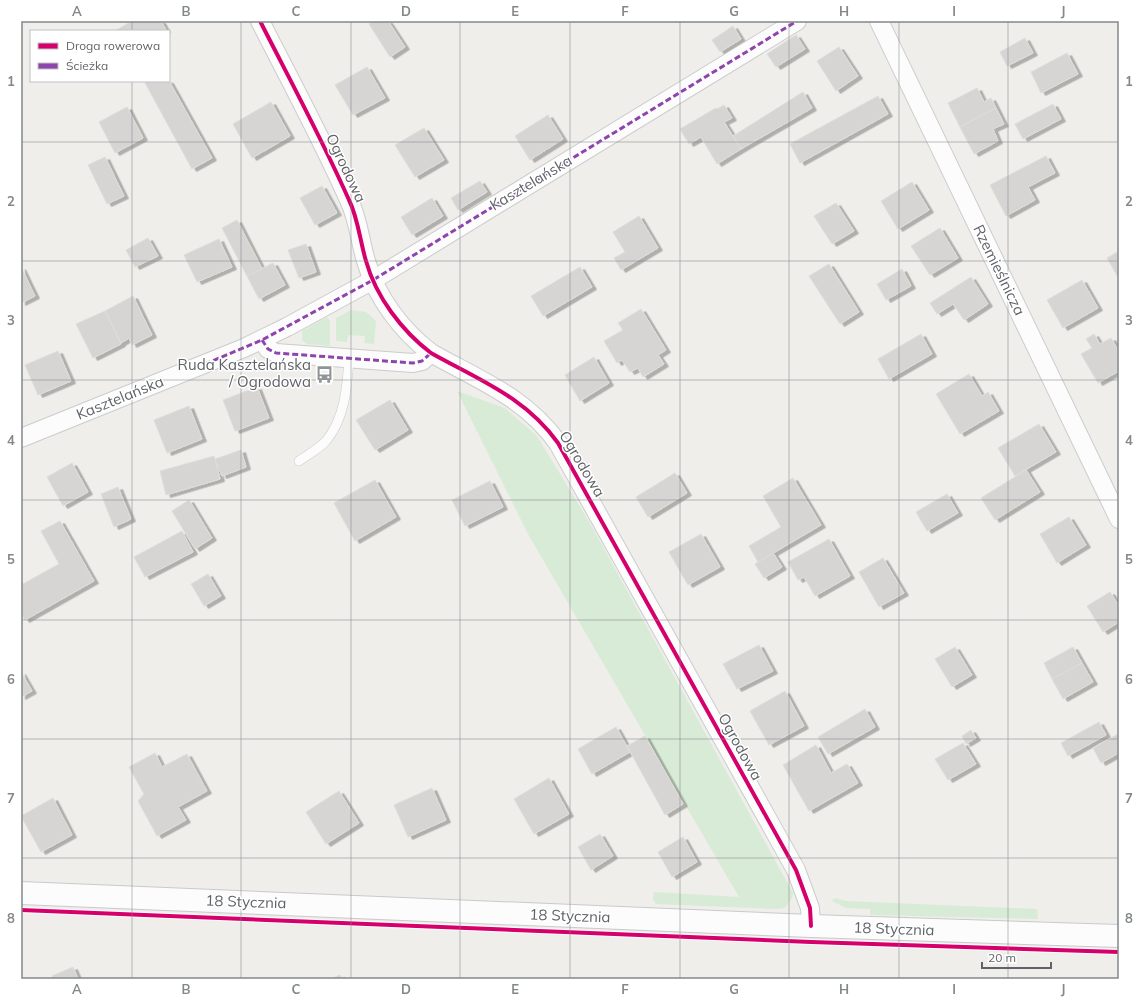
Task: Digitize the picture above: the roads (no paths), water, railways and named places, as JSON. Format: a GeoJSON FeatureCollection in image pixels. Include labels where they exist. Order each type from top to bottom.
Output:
{"type":"FeatureCollection","features":[{"type":"Feature","properties":{"kind":"main road","name":"18 Stycznia"},"geometry":{"type":"LineString","coordinates":[[21,893],[811,926],[1119,936]]}},
{"type":"Feature","properties":{"kind":"street","name":"Ogrodowa"},"geometry":{"type":"LineString","coordinates":[[260,21],[350,201],[366,263],[384,301],[404,327],[431,353],[506,393],[533,414],[558,443],[796,870],[810,908],[811,926]]}},
{"type":"Feature","properties":{"kind":"street","name":"Kasztelańska"},"geometry":{"type":"LineString","coordinates":[[21,438],[262,340],[373,280],[797,21]]}},
{"type":"Feature","properties":{"kind":"street","name":"Rzemieślnicza"},"geometry":{"type":"LineString","coordinates":[[879,21],[1119,518]]}},
{"type":"Feature","properties":{"kind":"street"},"geometry":{"type":"LineString","coordinates":[[262,340],[268,349],[276,353],[349,359],[413,363],[422,361],[431,353]]}},
{"type":"Feature","properties":{"kind":"lane"},"geometry":{"type":"LineString","coordinates":[[299,461],[325,442],[337,425],[347,388],[349,359]]}},
{"type":"Feature","properties":{"kind":"place","name":"Ruda Kasztelańska / Ogrodowa"},"geometry":{"type":"Point","coordinates":[324,374]}}]}
